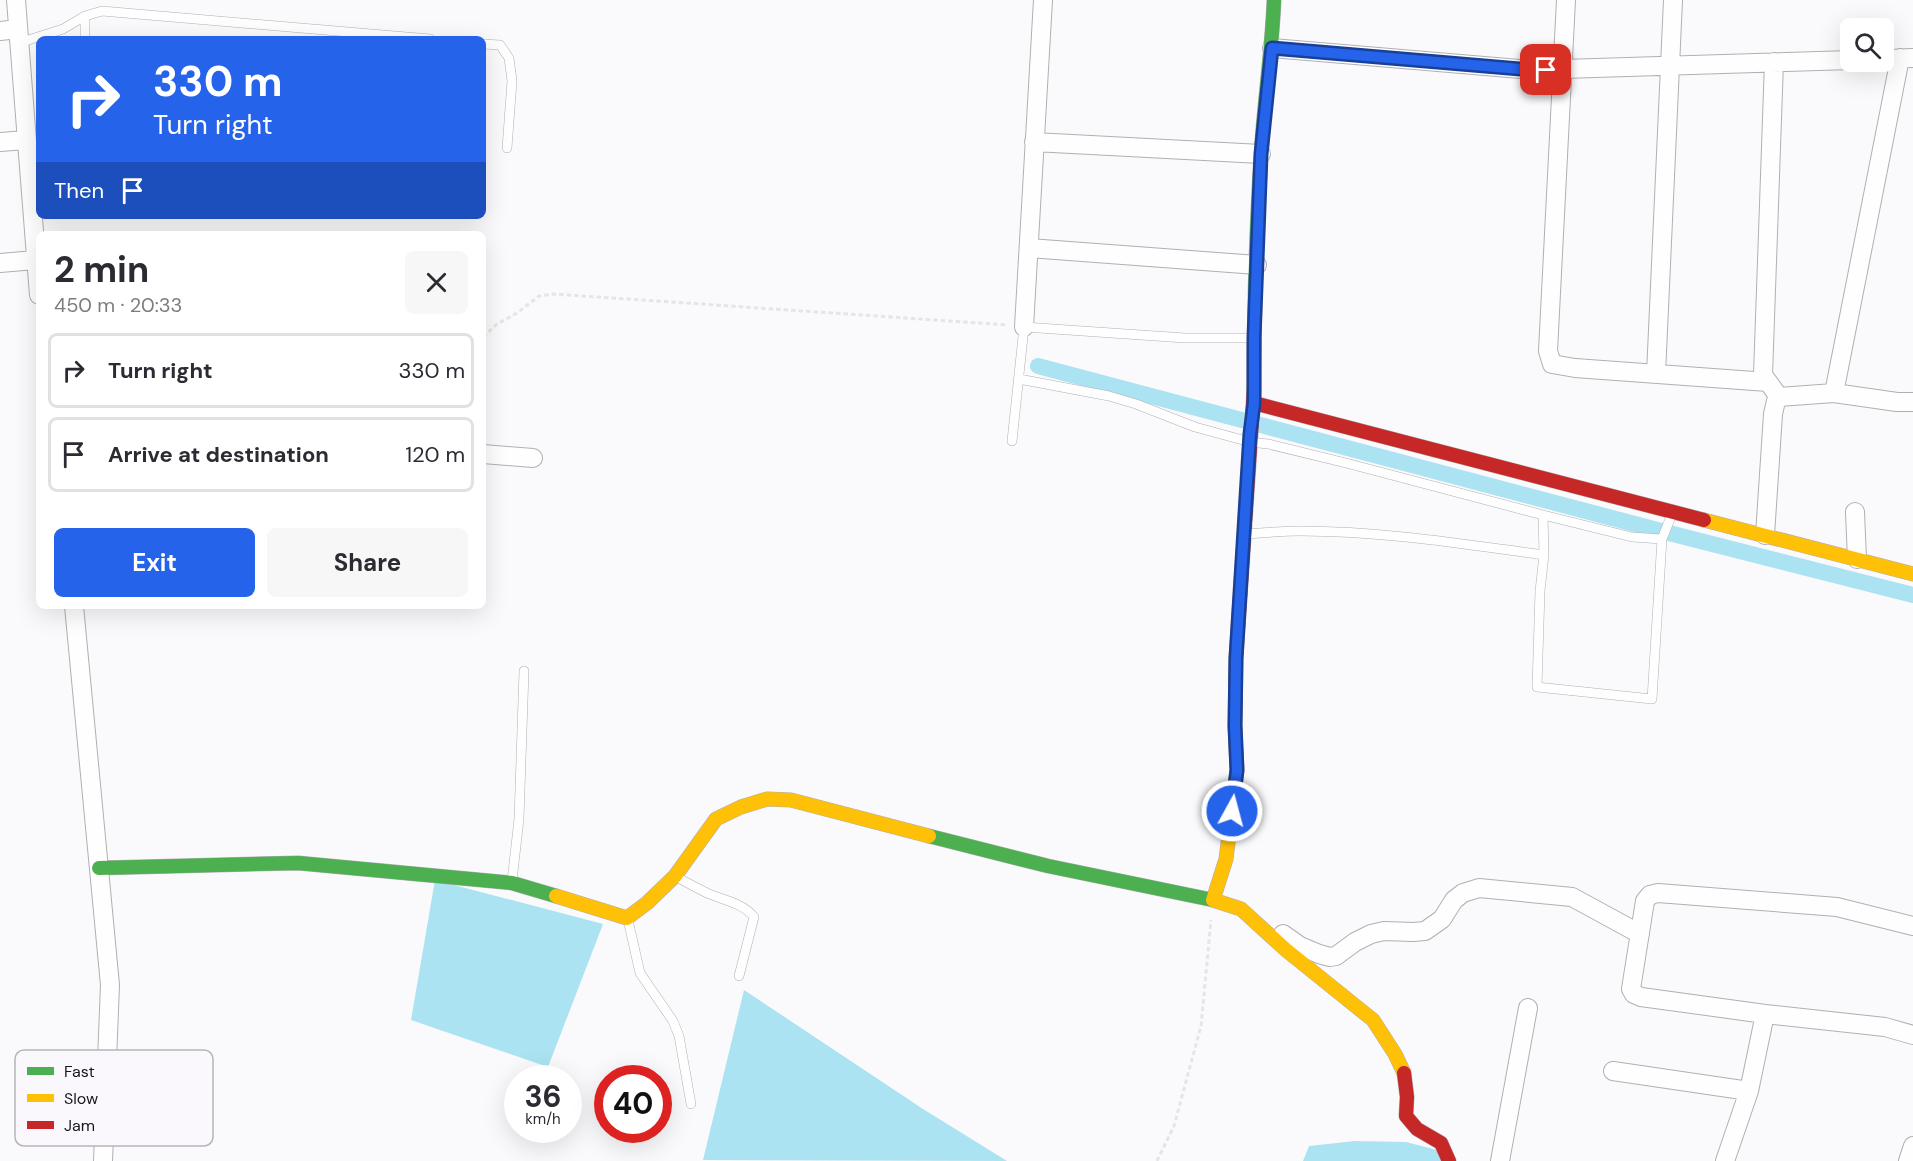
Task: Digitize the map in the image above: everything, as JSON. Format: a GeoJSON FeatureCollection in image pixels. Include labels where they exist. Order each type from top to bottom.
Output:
{"type":"FeatureCollection","features":[{"type":"Feature","properties":{"kind":"street"},"geometry":{"type":"LineString","coordinates":[[16,0],[12,34],[26,140],[36,269]]}},
{"type":"Feature","properties":{"kind":"street"},"geometry":{"type":"LineString","coordinates":[[1024,327],[1043,0]]}},
{"type":"Feature","properties":{"kind":"street"},"geometry":{"type":"LineString","coordinates":[[1213,900],[1226,859],[1237,770],[1236,658],[1254,403],[1254,338],[1261,154],[1272,48],[1274,0]]}},
{"type":"Feature","properties":{"kind":"street"},"geometry":{"type":"LineString","coordinates":[[1566,0],[1548,351],[1552,364],[1913,402]]}},
{"type":"Feature","properties":{"kind":"street"},"geometry":{"type":"LineString","coordinates":[[1656,374],[1673,0]]}},
{"type":"Feature","properties":{"kind":"street"},"geometry":{"type":"LineString","coordinates":[[1272,48],[1531,70],[1840,60]]}},
{"type":"Feature","properties":{"kind":"street"},"geometry":{"type":"LineString","coordinates":[[1834,393],[1899,58]]}},
{"type":"Feature","properties":{"kind":"street"},"geometry":{"type":"LineString","coordinates":[[1765,535],[1773,414],[1776,401],[1774,389],[1763,375],[1774,62]]}},
{"type":"Feature","properties":{"kind":"street"},"geometry":{"type":"LineString","coordinates":[[0,142],[26,140]]}},
{"type":"Feature","properties":{"kind":"street"},"geometry":{"type":"LineString","coordinates":[[1034,142],[1261,154]]}},
{"type":"Feature","properties":{"kind":"street"},"geometry":{"type":"LineString","coordinates":[[1029,248],[1257,265]]}},
{"type":"Feature","properties":{"kind":"street"},"geometry":{"type":"LineString","coordinates":[[0,262],[35,260]]}},
{"type":"Feature","properties":{"kind":"street"},"geometry":{"type":"LineString","coordinates":[[1254,403],[1913,574]]}},
{"type":"Feature","properties":{"kind":"street"},"geometry":{"type":"LineString","coordinates":[[486,454],[533,458]]}},
{"type":"Feature","properties":{"kind":"street"},"geometry":{"type":"LineString","coordinates":[[1856,512],[1857,558]]}},
{"type":"Feature","properties":{"kind":"street"},"geometry":{"type":"LineString","coordinates":[[74,609],[110,985],[107,1050]]}},
{"type":"Feature","properties":{"kind":"street"},"geometry":{"type":"LineString","coordinates":[[99,868],[298,863],[512,883],[627,918],[647,903],[675,876],[716,819],[741,807],[767,799],[791,800],[1047,866],[1213,900],[1254,911],[1263,915],[1290,940],[1330,957],[1336,956],[1371,934],[1384,931],[1425,931],[1442,919],[1454,900],[1463,893],[1479,888],[1572,897],[1640,934]]}},
{"type":"Feature","properties":{"kind":"street"},"geometry":{"type":"LineString","coordinates":[[1913,926],[1837,907],[1658,893],[1650,895],[1645,901],[1631,989],[1634,994],[1641,997],[1885,1027],[1913,1035]]}},
{"type":"Feature","properties":{"kind":"street"},"geometry":{"type":"LineString","coordinates":[[1241,909],[1286,950],[1373,1020],[1395,1054],[1404,1074],[1407,1097],[1406,1116],[1417,1129],[1441,1143],[1449,1161]]}},
{"type":"Feature","properties":{"kind":"street"},"geometry":{"type":"LineString","coordinates":[[1500,1161],[1528,1008]]}},
{"type":"Feature","properties":{"kind":"street"},"geometry":{"type":"LineString","coordinates":[[1725,1161],[1749,1091],[1765,1014]]}},
{"type":"Feature","properties":{"kind":"street"},"geometry":{"type":"LineString","coordinates":[[1613,1071],[1749,1091]]}},
{"type":"Feature","properties":{"kind":"street"},"geometry":{"type":"LineString","coordinates":[[103,1161],[104,1146]]}},
{"type":"Feature","properties":{"kind":"street"},"geometry":{"type":"LineString","coordinates":[[1908,1161],[1913,1146]]}},
{"type":"Feature","properties":{"kind":"lane"},"geometry":{"type":"LineString","coordinates":[[12,34],[63,29],[85,16],[102,11],[395,36]]}},
{"type":"Feature","properties":{"kind":"lane"},"geometry":{"type":"LineString","coordinates":[[84,36],[85,16]]}},
{"type":"Feature","properties":{"kind":"lane"},"geometry":{"type":"LineString","coordinates":[[486,44],[500,45],[509,58],[512,81],[507,148]]}},
{"type":"Feature","properties":{"kind":"lane"},"geometry":{"type":"LineString","coordinates":[[1012,441],[1024,327],[1185,338],[1254,338]]}},
{"type":"Feature","properties":{"kind":"lane"},"geometry":{"type":"LineString","coordinates":[[1019,379],[1109,396],[1195,427],[1251,432],[1268,444],[1543,515],[1632,537],[1662,539]]}},
{"type":"Feature","properties":{"kind":"lane"},"geometry":{"type":"LineString","coordinates":[[1543,515],[1544,555],[1540,591],[1538,687],[1652,699],[1662,539],[1673,511]]}},
{"type":"Feature","properties":{"kind":"lane"},"geometry":{"type":"LineString","coordinates":[[1244,534],[1299,531],[1367,534],[1544,555]]}},
{"type":"Feature","properties":{"kind":"lane"},"geometry":{"type":"LineString","coordinates":[[512,883],[520,797],[524,671]]}},
{"type":"Feature","properties":{"kind":"lane"},"geometry":{"type":"LineString","coordinates":[[675,876],[708,893],[739,905],[754,917],[739,976]]}},
{"type":"Feature","properties":{"kind":"lane"},"geometry":{"type":"LineString","coordinates":[[627,918],[640,973],[673,1021],[679,1036],[691,1104]]}},
{"type":"Feature","properties":{"kind":"path"},"geometry":{"type":"LineString","coordinates":[[486,334],[497,324],[517,313],[539,296],[554,294],[984,322],[1024,327]]}},
{"type":"Feature","properties":{"kind":"path"},"geometry":{"type":"LineString","coordinates":[[1157,1161],[1174,1126],[1201,1026],[1213,900]]}},
{"type":"Feature","properties":{"kind":"water"},"geometry":{"type":"Polygon","coordinates":[[[435,880],[603,924],[549,1065],[542,1065],[411,1020],[435,880]]]}},
{"type":"Feature","properties":{"kind":"water"},"geometry":{"type":"Polygon","coordinates":[[[744,990],[923,1109],[1007,1161],[703,1160],[744,990]]]}},
{"type":"Feature","properties":{"kind":"water"},"geometry":{"type":"Polygon","coordinates":[[[1355,1141],[1406,1142],[1445,1152],[1444,1161],[1303,1161],[1309,1146],[1355,1141]]]}},
{"type":"Feature","properties":{"kind":"waterway"},"geometry":{"type":"LineString","coordinates":[[1038,366],[1665,532],[1913,595]]}},
{"type":"Feature","properties":{"kind":"traffic: fast"},"geometry":{"type":"LineString","coordinates":[[1254,389],[1259,184],[1274,0]]}},
{"type":"Feature","properties":{"kind":"traffic: fast"},"geometry":{"type":"LineString","coordinates":[[929,836],[1048,866],[1213,900]]}},
{"type":"Feature","properties":{"kind":"traffic: fast"},"geometry":{"type":"LineString","coordinates":[[99,868],[298,863],[512,883],[556,896]]}},
{"type":"Feature","properties":{"kind":"traffic: slow"},"geometry":{"type":"LineString","coordinates":[[1704,520],[1913,574]]}},
{"type":"Feature","properties":{"kind":"traffic: slow"},"geometry":{"type":"LineString","coordinates":[[556,896],[627,918],[647,903],[675,876],[716,819],[741,807],[767,799],[791,800],[929,836]]}},
{"type":"Feature","properties":{"kind":"traffic: slow"},"geometry":{"type":"LineString","coordinates":[[1232,811],[1226,859],[1213,900],[1241,909],[1286,950],[1373,1020],[1395,1054],[1404,1073]]}},
{"type":"Feature","properties":{"kind":"traffic: jam"},"geometry":{"type":"LineString","coordinates":[[1232,811],[1237,770],[1236,658],[1254,389]]}},
{"type":"Feature","properties":{"kind":"traffic: jam"},"geometry":{"type":"LineString","coordinates":[[1254,403],[1704,520]]}},
{"type":"Feature","properties":{"kind":"traffic: jam"},"geometry":{"type":"LineString","coordinates":[[1404,1073],[1407,1097],[1406,1116],[1417,1129],[1441,1143],[1449,1161]]}},
{"type":"Feature","properties":{"kind":"route"},"geometry":{"type":"LineString","coordinates":[[1232,811],[1237,770],[1236,658],[1250,434],[1254,403],[1254,338],[1261,154],[1272,48],[1546,70]]}}]}
